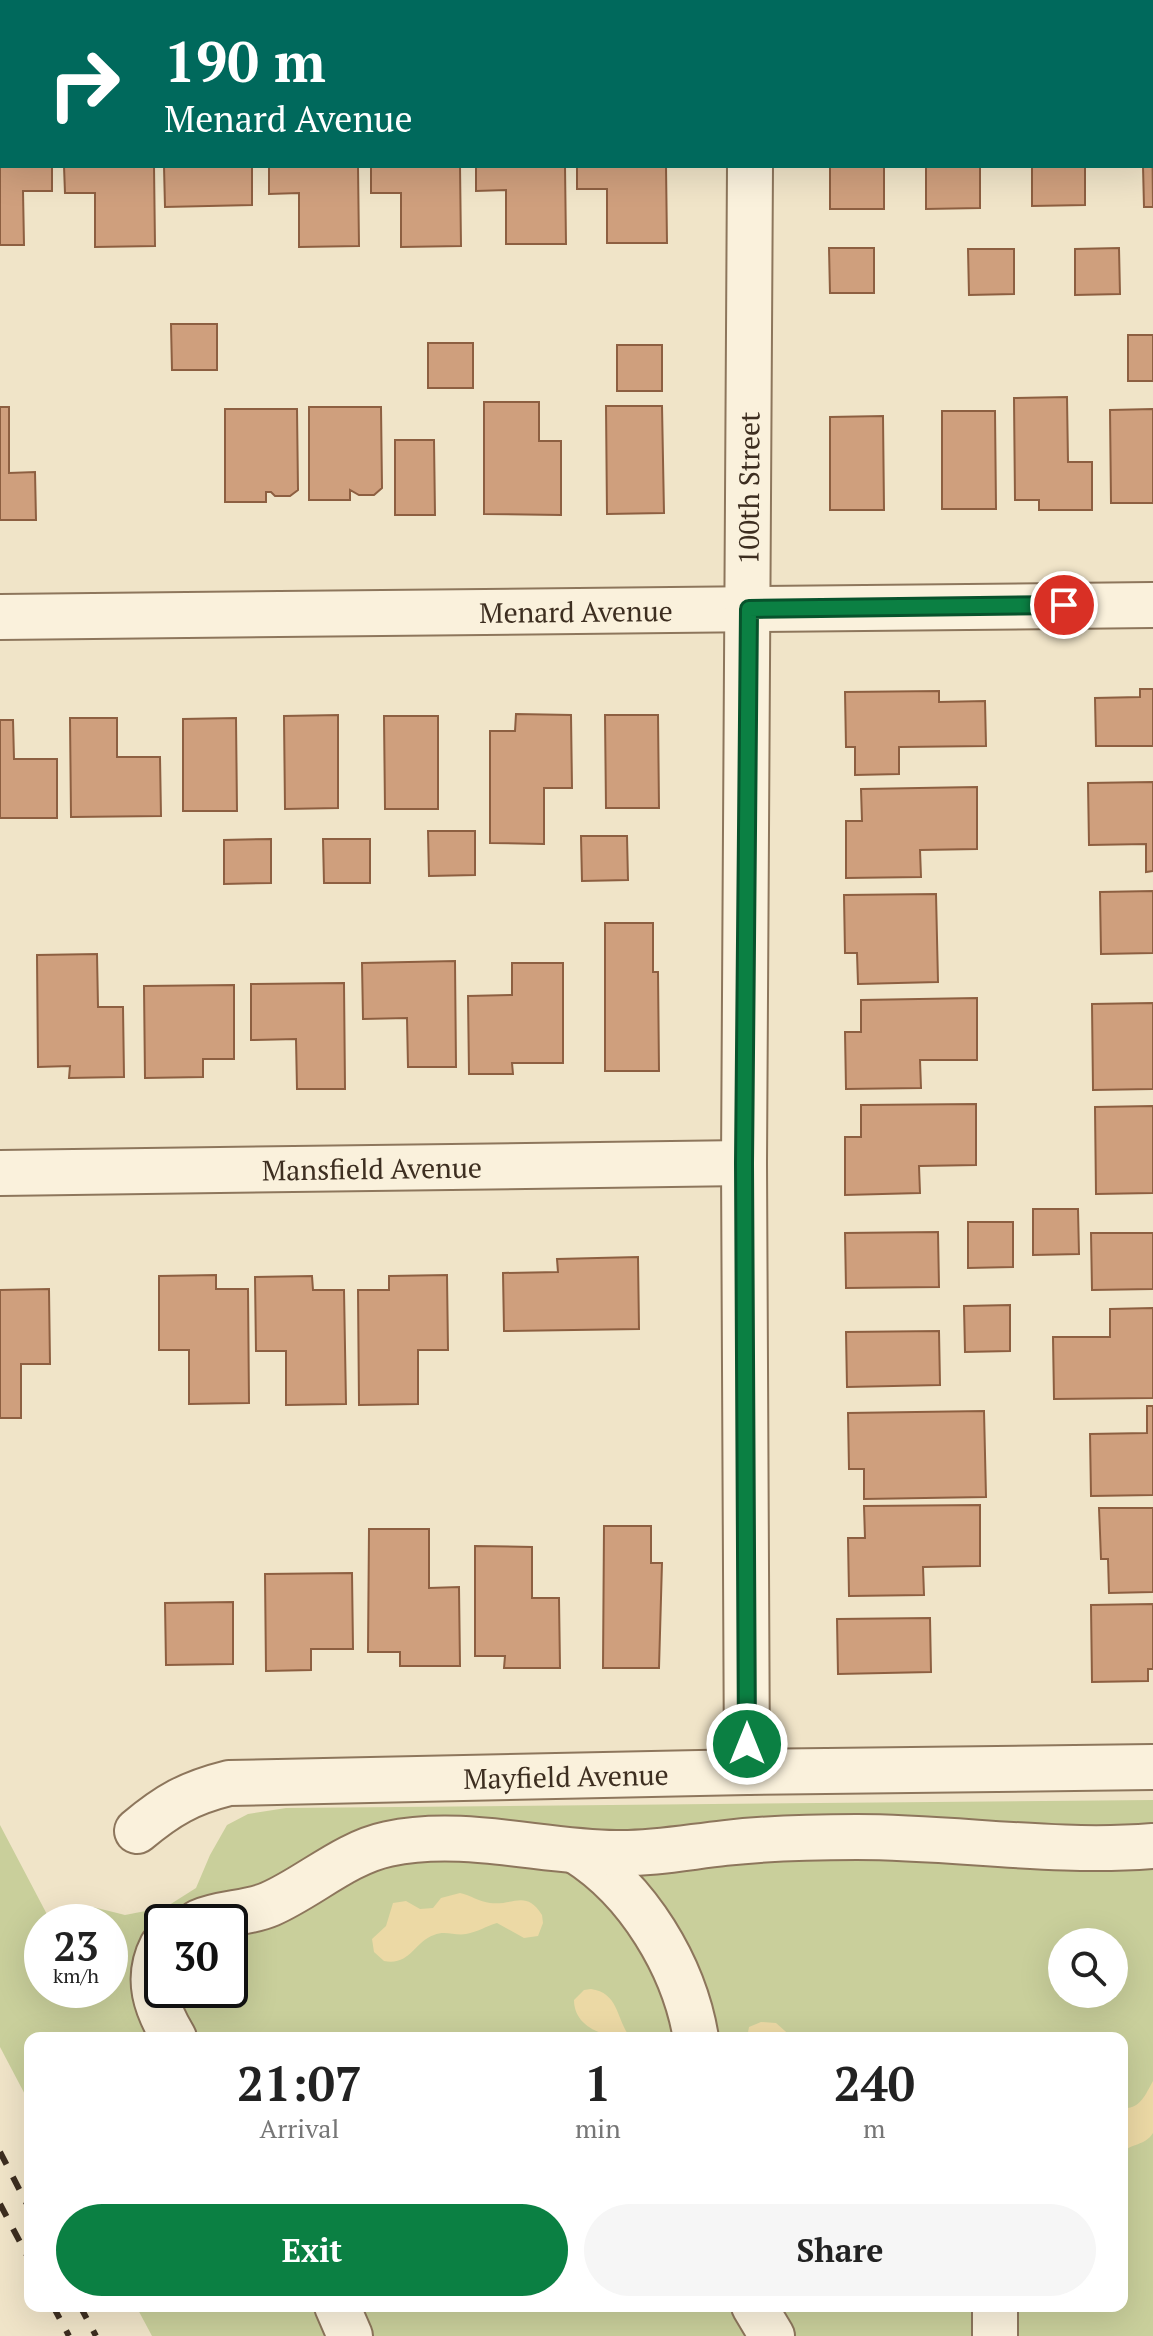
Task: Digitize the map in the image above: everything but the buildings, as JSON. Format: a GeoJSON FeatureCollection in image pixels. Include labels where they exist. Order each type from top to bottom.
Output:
{"type":"FeatureCollection","features":[{"type":"Feature","properties":{"kind":"street","name":"100th Street"},"geometry":{"type":"LineString","coordinates":[[747,1772],[744,1163],[750,168]]}},
{"type":"Feature","properties":{"kind":"street","name":"Menard Avenue"},"geometry":{"type":"LineString","coordinates":[[0,617],[1153,605]]}},
{"type":"Feature","properties":{"kind":"street","name":"Mansfield Avenue"},"geometry":{"type":"LineString","coordinates":[[0,1173],[744,1163]]}},
{"type":"Feature","properties":{"kind":"street","name":"Mayfield Avenue"},"geometry":{"type":"LineString","coordinates":[[137,1831],[164,1809],[194,1792],[229,1783],[1153,1767]]}},
{"type":"Feature","properties":{"kind":"street"},"geometry":{"type":"LineString","coordinates":[[248,1910],[266,1906],[360,1853],[411,1841],[479,1840],[576,1851],[651,1852],[774,1839],[858,1837],[1103,1850],[1153,1846]]}},
{"type":"Feature","properties":{"kind":"street"},"geometry":{"type":"LineString","coordinates":[[657,1938],[657,1904],[663,1886],[673,1866],[695,1848]]}},
{"type":"Feature","properties":{"kind":"street"},"geometry":{"type":"LineString","coordinates":[[576,1851],[600,1866],[638,1908],[657,1938],[687,2000],[695,2032]]}},
{"type":"Feature","properties":{"kind":"street"},"geometry":{"type":"LineString","coordinates":[[159,2008],[170,2032]]}},
{"type":"Feature","properties":{"kind":"street"},"geometry":{"type":"LineString","coordinates":[[340,2312],[350,2336]]}},
{"type":"Feature","properties":{"kind":"street"},"geometry":{"type":"LineString","coordinates":[[758,2312],[772,2336]]}},
{"type":"Feature","properties":{"kind":"street"},"geometry":{"type":"LineString","coordinates":[[995,2312],[995,2336]]}},
{"type":"Feature","properties":{"kind":"green space"},"geometry":{"type":"Polygon","coordinates":[[[1153,1800],[1153,2336],[152,2336],[139,2312],[1128,2312],[1128,2032],[24,2032],[24,2093],[0,2047],[0,1825],[42,1904],[24,1904],[24,2008],[128,2008],[128,1914],[144,1911],[144,2008],[248,2008],[248,1904],[171,1904],[196,1888],[227,1825],[248,1814],[286,1808],[1153,1800]]]}},
{"type":"Feature","properties":{"kind":"sand"},"geometry":{"type":"Polygon","coordinates":[[[460,1893],[490,1903],[519,1900],[530,1903],[542,1915],[543,1923],[538,1936],[524,1938],[497,1923],[466,1934],[434,1935],[406,1957],[393,1962],[384,1961],[374,1952],[372,1939],[386,1926],[393,1903],[406,1901],[420,1909],[433,1908],[441,1898],[460,1893]]]}},
{"type":"Feature","properties":{"kind":"sand"},"geometry":{"type":"Polygon","coordinates":[[[591,1989],[607,1996],[627,2032],[598,2032],[586,2025],[576,2010],[574,2000],[584,1990],[591,1989]]]}},
{"type":"Feature","properties":{"kind":"sand"},"geometry":{"type":"Polygon","coordinates":[[[761,2022],[776,2023],[786,2032],[748,2032],[749,2027],[761,2022]]]}},
{"type":"Feature","properties":{"kind":"sand"},"geometry":{"type":"Polygon","coordinates":[[[1153,2081],[1153,2133],[1128,2148],[1128,2108],[1138,2104],[1153,2081]]]}},
{"type":"Feature","properties":{"kind":"railway"},"geometry":{"type":"LineString","coordinates":[[0,2152],[24,2198]]}},
{"type":"Feature","properties":{"kind":"railway"},"geometry":{"type":"LineString","coordinates":[[0,2204],[24,2250]]}},
{"type":"Feature","properties":{"kind":"railway"},"geometry":{"type":"LineString","coordinates":[[56,2312],[69,2336]]}},
{"type":"Feature","properties":{"kind":"railway"},"geometry":{"type":"LineString","coordinates":[[83,2312],[96,2336]]}},
{"type":"Feature","properties":{"kind":"route"},"geometry":{"type":"LineString","coordinates":[[747,1744],[744,1163],[749,609],[1064,605]]}}]}
